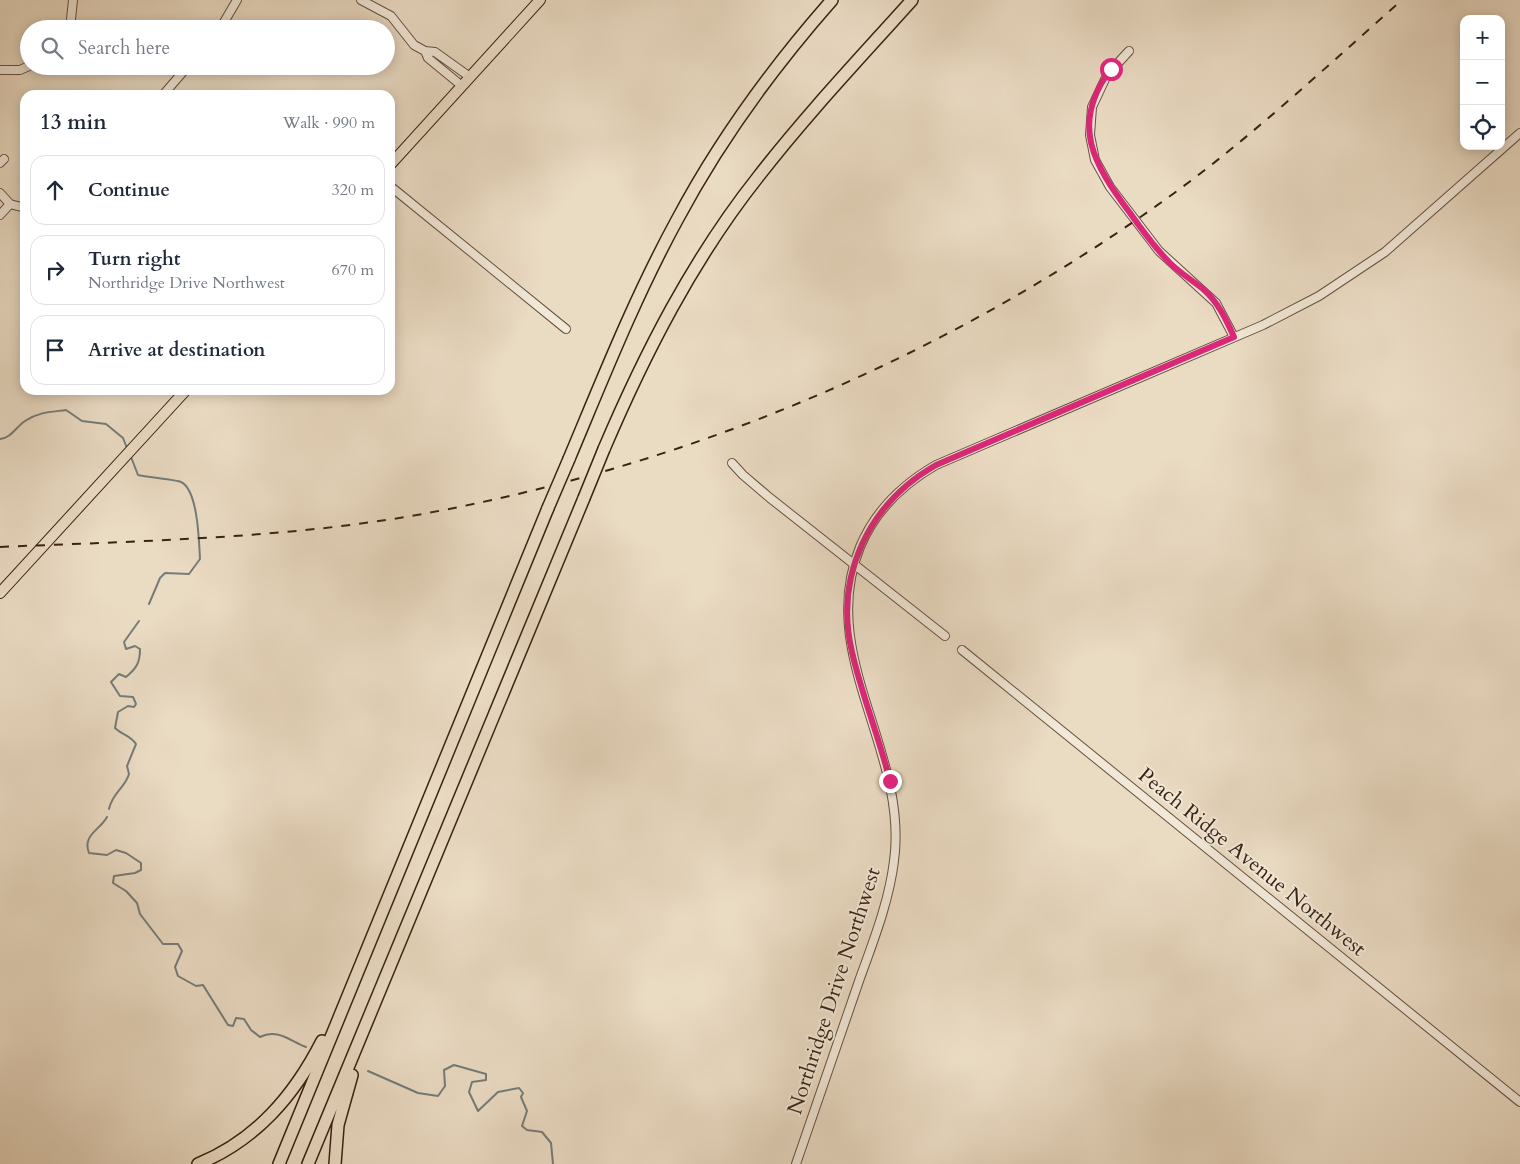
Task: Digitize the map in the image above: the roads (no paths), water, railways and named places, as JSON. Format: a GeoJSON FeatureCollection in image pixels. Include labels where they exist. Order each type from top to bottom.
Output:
{"type":"FeatureCollection","features":[{"type":"Feature","properties":{"kind":"highway"},"geometry":{"type":"LineString","coordinates":[[279,1164],[568,459],[632,309],[687,201],[755,96],[832,0]]}},
{"type":"Feature","properties":{"kind":"highway"},"geometry":{"type":"LineString","coordinates":[[308,1164],[604,449],[650,346],[720,229],[789,139],[912,0]]}},
{"type":"Feature","properties":{"kind":"highway"},"geometry":{"type":"LineString","coordinates":[[198,1164],[230,1148],[256,1130],[289,1095],[313,1059],[365,954]]}},
{"type":"Feature","properties":{"kind":"highway"},"geometry":{"type":"LineString","coordinates":[[334,1164],[340,1116],[375,1004]]}},
{"type":"Feature","properties":{"kind":"main road"},"geometry":{"type":"LineString","coordinates":[[395,160],[540,0]]}},
{"type":"Feature","properties":{"kind":"main road"},"geometry":{"type":"LineString","coordinates":[[0,594],[181,395]]}},
{"type":"Feature","properties":{"kind":"street"},"geometry":{"type":"LineString","coordinates":[[71,20],[73,0]]}},
{"type":"Feature","properties":{"kind":"street"},"geometry":{"type":"LineString","coordinates":[[225,20],[237,0]]}},
{"type":"Feature","properties":{"kind":"street"},"geometry":{"type":"LineString","coordinates":[[361,0],[391,16],[394,20]]}},
{"type":"Feature","properties":{"kind":"street"},"geometry":{"type":"LineString","coordinates":[[395,21],[414,45],[425,51],[435,52],[470,77]]}},
{"type":"Feature","properties":{"kind":"street"},"geometry":{"type":"LineString","coordinates":[[425,51],[428,58],[462,86]]}},
{"type":"Feature","properties":{"kind":"street"},"geometry":{"type":"LineString","coordinates":[[1129,51],[1107,75],[1092,107],[1090,135],[1095,160],[1105,180],[1159,251],[1216,303],[1234,337]]}},
{"type":"Feature","properties":{"kind":"street"},"geometry":{"type":"LineString","coordinates":[[0,70],[20,70]]}},
{"type":"Feature","properties":{"kind":"street"},"geometry":{"type":"LineString","coordinates":[[167,90],[180,75]]}},
{"type":"Feature","properties":{"kind":"street","name":"Northridge Drive Northwest"},"geometry":{"type":"LineString","coordinates":[[796,1164],[885,905],[895,859],[896,819],[890,781],[856,667],[848,633],[847,597],[854,562],[865,535],[885,506],[901,489],[928,469],[958,454],[1234,337],[1297,308],[1361,270],[1397,242],[1520,132]]}},
{"type":"Feature","properties":{"kind":"street"},"geometry":{"type":"LineString","coordinates":[[395,190],[566,329]]}},
{"type":"Feature","properties":{"kind":"street"},"geometry":{"type":"LineString","coordinates":[[0,193],[10,204],[20,207]]}},
{"type":"Feature","properties":{"kind":"street"},"geometry":{"type":"LineString","coordinates":[[0,215],[10,204]]}},
{"type":"Feature","properties":{"kind":"street"},"geometry":{"type":"LineString","coordinates":[[732,463],[770,498],[854,562],[945,636]]}},
{"type":"Feature","properties":{"kind":"street","name":"Peach Ridge Avenue Northwest"},"geometry":{"type":"LineString","coordinates":[[962,650],[1520,1102]]}},
{"type":"Feature","properties":{"kind":"waterway"},"geometry":{"type":"LineString","coordinates":[[0,439],[7,437],[25,421],[35,416],[66,410],[82,421],[106,424],[123,438],[127,448]]}},
{"type":"Feature","properties":{"kind":"waterway"},"geometry":{"type":"LineString","coordinates":[[131,457],[138,475],[178,481],[187,487],[194,505],[198,529],[200,559],[189,574],[165,573],[160,578],[149,604]]}},
{"type":"Feature","properties":{"kind":"waterway"},"geometry":{"type":"LineString","coordinates":[[109,809],[113,799],[127,779],[129,774],[127,766],[136,744],[115,728],[118,712],[128,706],[134,707],[136,704],[133,697],[120,696],[111,682],[119,674],[126,677],[137,664],[140,649],[135,646],[126,649],[124,642],[139,621]]}},
{"type":"Feature","properties":{"kind":"waterway"},"geometry":{"type":"LineString","coordinates":[[107,817],[90,837],[87,847],[89,853],[107,855],[116,850],[126,853],[141,863],[141,870],[135,873],[114,876],[113,883],[126,891],[137,903],[140,914],[163,944],[178,944],[182,951],[175,967],[178,976],[196,986],[203,985],[228,1025],[233,1026],[236,1018],[244,1019],[251,1030],[260,1037],[272,1034],[283,1036],[306,1047]]}},
{"type":"Feature","properties":{"kind":"waterway"},"geometry":{"type":"LineString","coordinates":[[368,1071],[418,1093],[438,1096],[445,1086],[444,1070],[454,1065],[486,1074],[486,1080],[472,1082],[469,1092],[478,1111],[498,1092],[519,1088],[523,1093],[521,1097],[527,1111],[522,1126],[527,1130],[542,1132],[551,1143],[553,1164]]}},
{"type":"Feature","properties":{"kind":"railway"},"geometry":{"type":"LineString","coordinates":[[0,547],[206,538],[360,524],[411,516],[514,495],[615,468],[715,436],[812,397],[908,354],[1001,305],[1090,250],[1177,191],[1235,146],[1402,0]]}}]}
